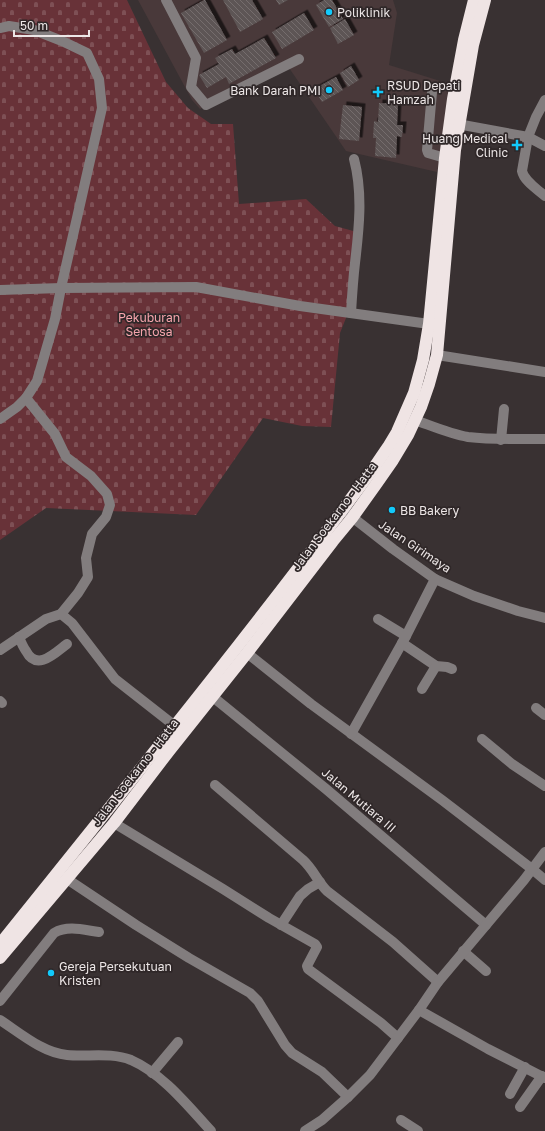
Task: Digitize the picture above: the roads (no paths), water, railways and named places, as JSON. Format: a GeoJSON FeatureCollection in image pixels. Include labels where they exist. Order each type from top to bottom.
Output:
{"type":"FeatureCollection","features":[{"type":"Feature","properties":{"kind":"highway","name":"Jalan Soekarno - Hatta"},"geometry":{"type":"LineString","coordinates":[[0,958],[175,726],[236,650],[343,510],[397,432],[414,393],[423,360],[430,324],[464,40],[474,0]]}},
{"type":"Feature","properties":{"kind":"highway","name":"Jalan Soekarno - Hatta"},"geometry":{"type":"LineString","coordinates":[[455,123],[485,0]]}},
{"type":"Feature","properties":{"kind":"highway","name":"Jalan Soekarno - Hatta"},"geometry":{"type":"LineString","coordinates":[[0,944],[42,901],[67,879],[114,824],[169,751],[247,654],[352,518],[393,460],[408,435],[421,407],[437,355],[450,158]]}},
{"type":"Feature","properties":{"kind":"street"},"geometry":{"type":"LineString","coordinates":[[166,0],[196,58],[191,87],[206,105],[300,59]]}},
{"type":"Feature","properties":{"kind":"street"},"geometry":{"type":"LineString","coordinates":[[0,28],[9,26],[34,30],[87,53],[99,79],[102,108],[55,319],[37,381],[26,398],[17,407],[0,419]]}},
{"type":"Feature","properties":{"kind":"street"},"geometry":{"type":"LineString","coordinates":[[432,92],[426,150],[428,153],[450,158]]}},
{"type":"Feature","properties":{"kind":"street"},"geometry":{"type":"LineString","coordinates":[[545,100],[528,137],[522,171],[526,180],[545,196]]}},
{"type":"Feature","properties":{"kind":"street"},"geometry":{"type":"LineString","coordinates":[[455,123],[528,137],[545,146]]}},
{"type":"Feature","properties":{"kind":"street"},"geometry":{"type":"LineString","coordinates":[[351,313],[360,220],[357,168],[354,159]]}},
{"type":"Feature","properties":{"kind":"street"},"geometry":{"type":"LineString","coordinates":[[0,290],[196,287],[300,306],[430,324]]}},
{"type":"Feature","properties":{"kind":"street"},"geometry":{"type":"LineString","coordinates":[[437,355],[545,372]]}},
{"type":"Feature","properties":{"kind":"street"},"geometry":{"type":"LineString","coordinates":[[0,650],[46,619],[61,614],[78,593],[88,577],[86,558],[92,534],[106,517],[110,505],[107,494],[91,476],[66,457],[55,434],[26,398]]}},
{"type":"Feature","properties":{"kind":"street"},"geometry":{"type":"LineString","coordinates":[[501,440],[504,409]]}},
{"type":"Feature","properties":{"kind":"street"},"geometry":{"type":"LineString","coordinates":[[415,420],[466,436],[501,440],[545,439]]}},
{"type":"Feature","properties":{"kind":"street","name":"Jalan Girimaya"},"geometry":{"type":"LineString","coordinates":[[343,510],[435,579],[474,596],[518,611],[545,618]]}},
{"type":"Feature","properties":{"kind":"street"},"geometry":{"type":"LineString","coordinates":[[351,734],[404,640],[435,579]]}},
{"type":"Feature","properties":{"kind":"street"},"geometry":{"type":"LineString","coordinates":[[61,614],[72,623],[116,679],[175,726]]}},
{"type":"Feature","properties":{"kind":"street"},"geometry":{"type":"LineString","coordinates":[[378,619],[436,666],[452,669]]}},
{"type":"Feature","properties":{"kind":"street"},"geometry":{"type":"LineString","coordinates":[[19,637],[28,656],[41,661],[49,658],[67,644]]}},
{"type":"Feature","properties":{"kind":"street"},"geometry":{"type":"LineString","coordinates":[[247,654],[351,734],[442,800],[545,880]]}},
{"type":"Feature","properties":{"kind":"street"},"geometry":{"type":"LineString","coordinates":[[422,689],[436,666]]}},
{"type":"Feature","properties":{"kind":"street","name":"Jalan Mutiara III"},"geometry":{"type":"LineString","coordinates":[[212,697],[326,789],[486,925]]}},
{"type":"Feature","properties":{"kind":"street"},"geometry":{"type":"LineString","coordinates":[[536,708],[545,715]]}},
{"type":"Feature","properties":{"kind":"street"},"geometry":{"type":"LineString","coordinates":[[482,739],[503,757],[545,786]]}},
{"type":"Feature","properties":{"kind":"street"},"geometry":{"type":"LineString","coordinates":[[215,785],[304,860],[327,891],[393,942],[438,982]]}},
{"type":"Feature","properties":{"kind":"street"},"geometry":{"type":"LineString","coordinates":[[114,824],[317,945],[318,947],[307,968],[381,1023],[398,1038]]}},
{"type":"Feature","properties":{"kind":"street"},"geometry":{"type":"LineString","coordinates":[[305,1131],[322,1120],[370,1075],[438,982],[524,880],[545,852]]}},
{"type":"Feature","properties":{"kind":"street"},"geometry":{"type":"LineString","coordinates":[[67,879],[136,925],[250,993],[258,1001],[285,1045],[292,1053],[322,1072],[348,1097]]}},
{"type":"Feature","properties":{"kind":"street"},"geometry":{"type":"LineString","coordinates":[[281,924],[300,896],[320,882]]}},
{"type":"Feature","properties":{"kind":"street"},"geometry":{"type":"LineString","coordinates":[[0,1001],[54,933],[71,928],[99,932]]}},
{"type":"Feature","properties":{"kind":"street"},"geometry":{"type":"LineString","coordinates":[[463,952],[486,971]]}},
{"type":"Feature","properties":{"kind":"street"},"geometry":{"type":"LineString","coordinates":[[419,1010],[543,1077],[520,1107]]}},
{"type":"Feature","properties":{"kind":"street"},"geometry":{"type":"LineString","coordinates":[[0,1020],[42,1048],[66,1055],[115,1056],[130,1060],[163,1081],[185,1102],[211,1131]]}},
{"type":"Feature","properties":{"kind":"street"},"geometry":{"type":"LineString","coordinates":[[152,1073],[178,1042]]}},
{"type":"Feature","properties":{"kind":"street"},"geometry":{"type":"LineString","coordinates":[[510,1094],[525,1068]]}},
{"type":"Feature","properties":{"kind":"street"},"geometry":{"type":"LineString","coordinates":[[401,1120],[418,1131]]}},
{"type":"Feature","properties":{"kind":"place","name":"Poliklinik"},"geometry":{"type":"Point","coordinates":[329,12]}},
{"type":"Feature","properties":{"kind":"place","name":"Bank Darah PMI"},"geometry":{"type":"Point","coordinates":[329,90]}},
{"type":"Feature","properties":{"kind":"place","name":"RSUD Depati Hamzah"},"geometry":{"type":"Point","coordinates":[378,92]}},
{"type":"Feature","properties":{"kind":"place","name":"Huang Medical Clinic"},"geometry":{"type":"Point","coordinates":[517,145]}},
{"type":"Feature","properties":{"kind":"place","name":"BB Bakery"},"geometry":{"type":"Point","coordinates":[392,510]}},
{"type":"Feature","properties":{"kind":"place","name":"Gereja Persekutuan Kristen"},"geometry":{"type":"Point","coordinates":[51,973]}},
{"type":"Feature","properties":{"kind":"park label","name":"Pekuburan Sentosa"},"geometry":{"type":"Point","coordinates":[149,324]}}]}
